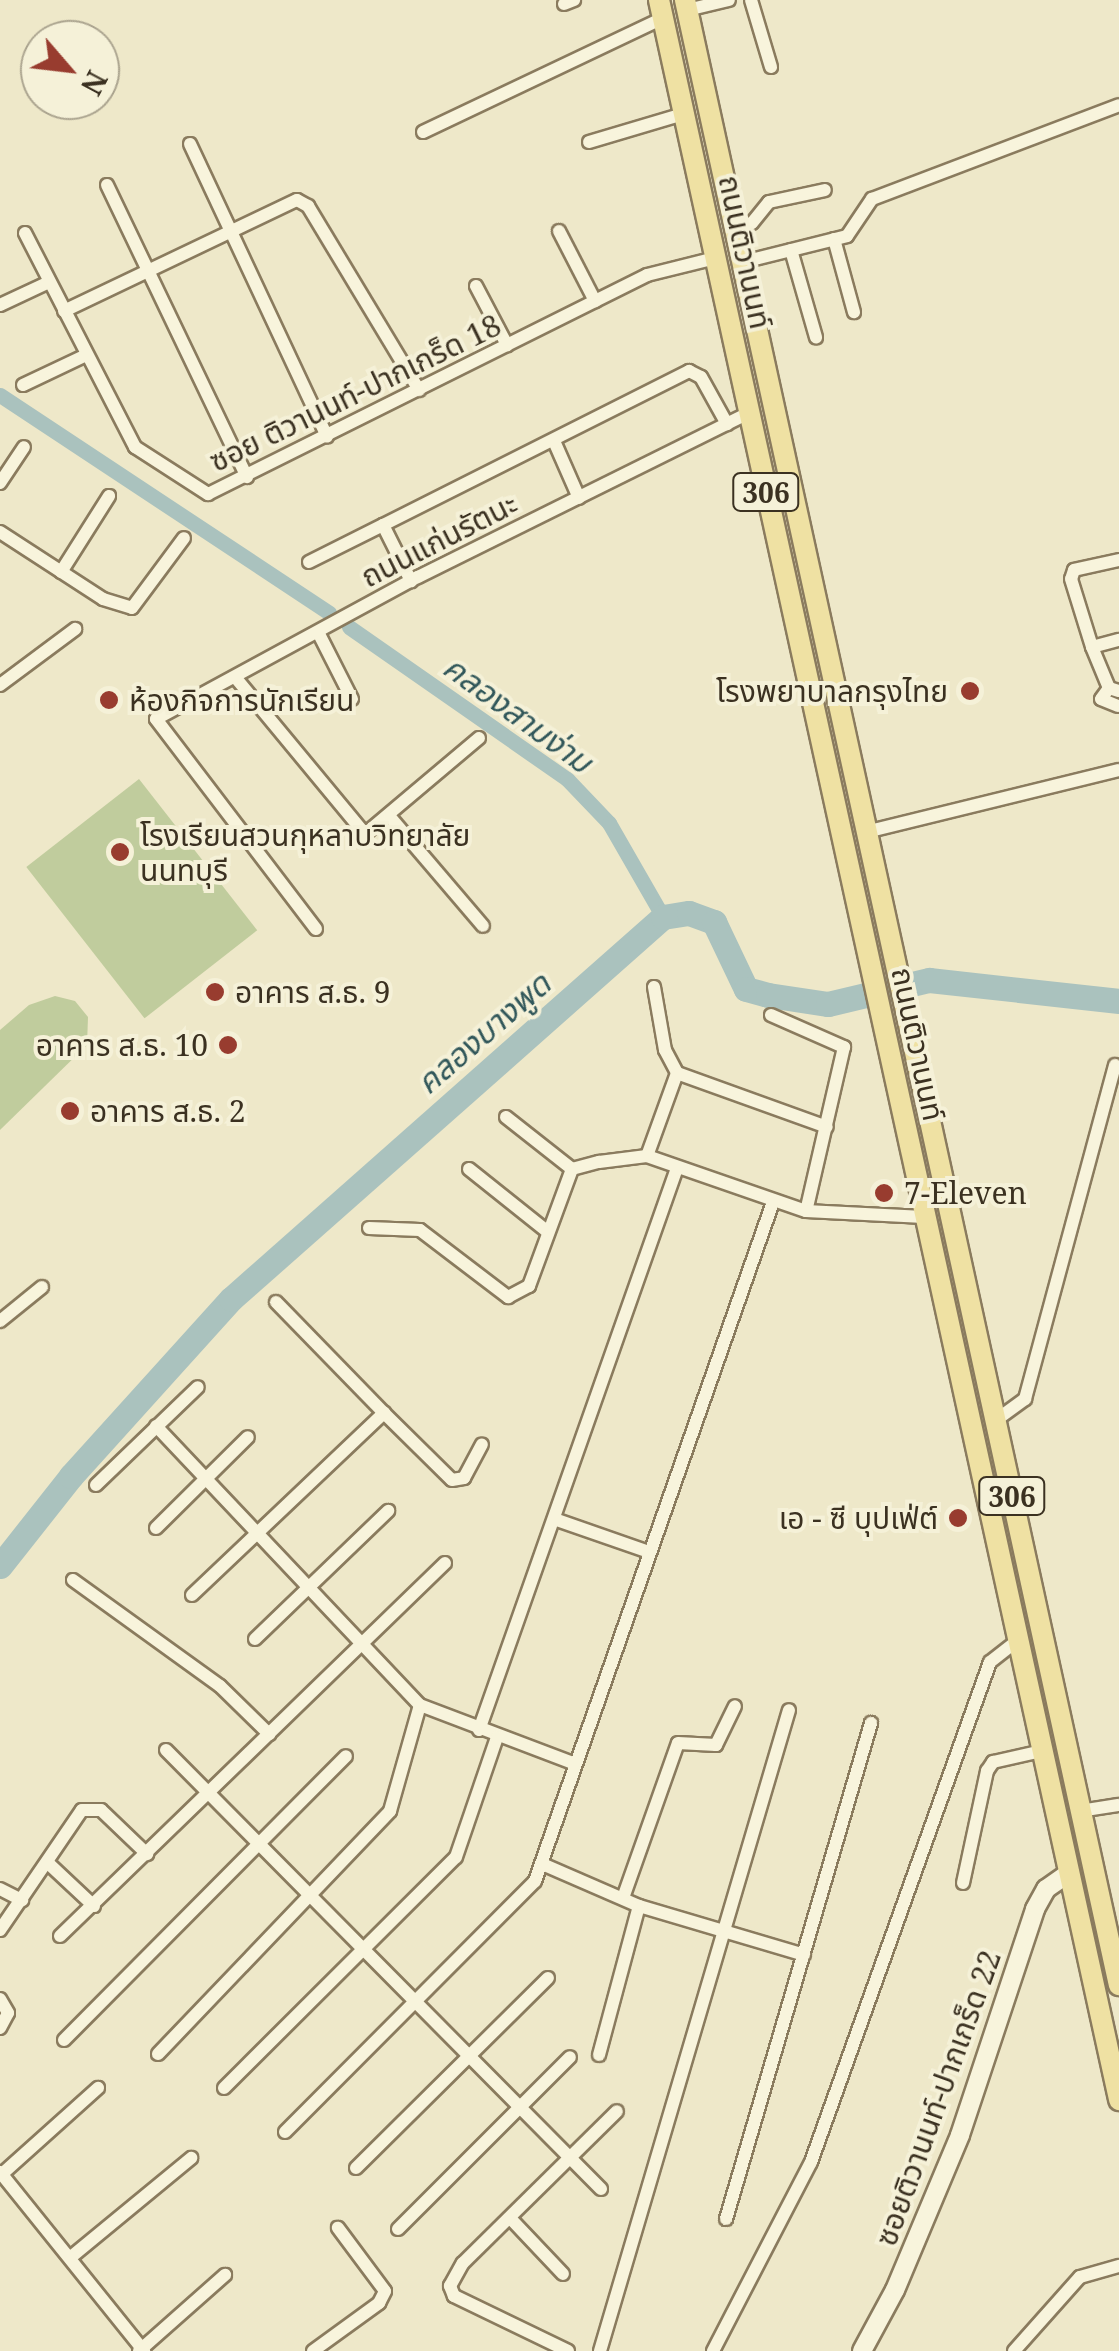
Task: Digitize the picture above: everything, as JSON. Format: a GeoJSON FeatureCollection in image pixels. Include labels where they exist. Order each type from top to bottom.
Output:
{"type":"FeatureCollection","features":[{"type":"Feature","properties":{"kind":"main road","name":"ถนนติวานนท์"},"geometry":{"type":"LineString","coordinates":[[686,5],[1119,1985]]}},
{"type":"Feature","properties":{"kind":"main road","name":"ถนนติวานนท์"},"geometry":{"type":"LineString","coordinates":[[662,9],[1119,2100]]}},
{"type":"Feature","properties":{"kind":"main road"},"geometry":{"type":"LineString","coordinates":[[1070,1872],[1092,1866]]}},
{"type":"Feature","properties":{"kind":"street"},"geometry":{"type":"LineString","coordinates":[[686,5],[728,0]]}},
{"type":"Feature","properties":{"kind":"street"},"geometry":{"type":"LineString","coordinates":[[751,0],[771,67]]}},
{"type":"Feature","properties":{"kind":"street"},"geometry":{"type":"LineString","coordinates":[[423,132],[662,9]]}},
{"type":"Feature","properties":{"kind":"street"},"geometry":{"type":"LineString","coordinates":[[743,262],[852,232],[872,199],[1119,104]]}},
{"type":"Feature","properties":{"kind":"street"},"geometry":{"type":"LineString","coordinates":[[588,142],[686,113]]}},
{"type":"Feature","properties":{"kind":"street"},"geometry":{"type":"LineString","coordinates":[[190,144],[326,437]]}},
{"type":"Feature","properties":{"kind":"street"},"geometry":{"type":"LineString","coordinates":[[106,185],[248,477]]}},
{"type":"Feature","properties":{"kind":"street"},"geometry":{"type":"LineString","coordinates":[[736,230],[752,223],[769,202],[825,190]]}},
{"type":"Feature","properties":{"kind":"street"},"geometry":{"type":"LineString","coordinates":[[64,312],[292,200],[308,206],[419,390]]}},
{"type":"Feature","properties":{"kind":"street"},"geometry":{"type":"LineString","coordinates":[[559,231],[595,301]]}},
{"type":"Feature","properties":{"kind":"street","name":"ซอย ติวานนท์-ปากเกร็ด 18"},"geometry":{"type":"LineString","coordinates":[[25,233],[84,356],[135,447],[199,492],[248,477],[647,274],[716,258]]}},
{"type":"Feature","properties":{"kind":"street"},"geometry":{"type":"LineString","coordinates":[[834,239],[854,312]]}},
{"type":"Feature","properties":{"kind":"street"},"geometry":{"type":"LineString","coordinates":[[791,250],[816,338]]}},
{"type":"Feature","properties":{"kind":"street"},"geometry":{"type":"LineString","coordinates":[[0,305],[49,282]]}},
{"type":"Feature","properties":{"kind":"street"},"geometry":{"type":"LineString","coordinates":[[476,286],[507,345]]}},
{"type":"Feature","properties":{"kind":"street"},"geometry":{"type":"LineString","coordinates":[[23,385],[84,356]]}},
{"type":"Feature","properties":{"kind":"street"},"geometry":{"type":"LineString","coordinates":[[309,562],[554,442],[688,371],[701,377],[727,424]]}},
{"type":"Feature","properties":{"kind":"street","name":"ถนนแก่นรัตนะ"},"geometry":{"type":"LineString","coordinates":[[316,929],[156,718],[412,581],[749,413]]}},
{"type":"Feature","properties":{"kind":"street"},"geometry":{"type":"LineString","coordinates":[[554,442],[579,498]]}},
{"type":"Feature","properties":{"kind":"street"},"geometry":{"type":"LineString","coordinates":[[0,484],[24,447]]}},
{"type":"Feature","properties":{"kind":"street"},"geometry":{"type":"LineString","coordinates":[[61,572],[109,496]]}},
{"type":"Feature","properties":{"kind":"street"},"geometry":{"type":"LineString","coordinates":[[383,525],[412,581]]}},
{"type":"Feature","properties":{"kind":"street"},"geometry":{"type":"LineString","coordinates":[[0,532],[103,600],[132,608],[184,538]]}},
{"type":"Feature","properties":{"kind":"street"},"geometry":{"type":"LineString","coordinates":[[1119,560],[1071,574],[1092,648],[1114,689],[1101,699],[1119,706]]}},
{"type":"Feature","properties":{"kind":"street"},"geometry":{"type":"LineString","coordinates":[[0,685],[75,629]]}},
{"type":"Feature","properties":{"kind":"street"},"geometry":{"type":"LineString","coordinates":[[318,632],[352,699]]}},
{"type":"Feature","properties":{"kind":"street"},"geometry":{"type":"LineString","coordinates":[[1092,648],[1119,640]]}},
{"type":"Feature","properties":{"kind":"street"},"geometry":{"type":"LineString","coordinates":[[234,676],[357,831],[372,833],[479,738]]}},
{"type":"Feature","properties":{"kind":"street"},"geometry":{"type":"LineString","coordinates":[[866,832],[1119,770]]}},
{"type":"Feature","properties":{"kind":"street"},"geometry":{"type":"LineString","coordinates":[[390,817],[482,926]]}},
{"type":"Feature","properties":{"kind":"street"},"geometry":{"type":"LineString","coordinates":[[654,987],[665,1050],[677,1073],[826,1127]]}},
{"type":"Feature","properties":{"kind":"street"},"geometry":{"type":"LineString","coordinates":[[771,1015],[844,1046],[806,1211]]}},
{"type":"Feature","properties":{"kind":"street"},"geometry":{"type":"LineString","coordinates":[[996,1420],[1026,1398],[1115,1065]]}},
{"type":"Feature","properties":{"kind":"street"},"geometry":{"type":"LineString","coordinates":[[647,1156],[677,1073]]}},
{"type":"Feature","properties":{"kind":"street"},"geometry":{"type":"LineString","coordinates":[[506,1117],[572,1170],[647,1156],[806,1211],[924,1216]]}},
{"type":"Feature","properties":{"kind":"street"},"geometry":{"type":"LineString","coordinates":[[479,1730],[677,1168]]}},
{"type":"Feature","properties":{"kind":"street"},"geometry":{"type":"LineString","coordinates":[[469,1169],[548,1232]]}},
{"type":"Feature","properties":{"kind":"street"},"geometry":{"type":"LineString","coordinates":[[369,1228],[420,1230],[508,1297],[529,1286],[572,1170]]}},
{"type":"Feature","properties":{"kind":"street"},"geometry":{"type":"LineString","coordinates":[[285,2132],[535,1881],[646,1552],[773,1202]]}},
{"type":"Feature","properties":{"kind":"street"},"geometry":{"type":"LineString","coordinates":[[0,1321],[42,1286]]}},
{"type":"Feature","properties":{"kind":"street"},"geometry":{"type":"LineString","coordinates":[[276,1302],[452,1480],[464,1478],[482,1444]]}},
{"type":"Feature","properties":{"kind":"street"},"geometry":{"type":"LineString","coordinates":[[96,1486],[198,1387]]}},
{"type":"Feature","properties":{"kind":"street"},"geometry":{"type":"LineString","coordinates":[[192,1594],[384,1413]]}},
{"type":"Feature","properties":{"kind":"street"},"geometry":{"type":"LineString","coordinates":[[156,1426],[420,1705],[576,1764]]}},
{"type":"Feature","properties":{"kind":"street"},"geometry":{"type":"LineString","coordinates":[[156,1528],[248,1437]]}},
{"type":"Feature","properties":{"kind":"street"},"geometry":{"type":"LineString","coordinates":[[255,1639],[388,1511]]}},
{"type":"Feature","properties":{"kind":"street"},"geometry":{"type":"LineString","coordinates":[[556,1520],[646,1552]]}},
{"type":"Feature","properties":{"kind":"street"},"geometry":{"type":"LineString","coordinates":[[60,1936],[446,1563]]}},
{"type":"Feature","properties":{"kind":"street"},"geometry":{"type":"LineString","coordinates":[[73,1580],[220,1686],[269,1734]]}},
{"type":"Feature","properties":{"kind":"street"},"geometry":{"type":"LineString","coordinates":[[713,2351],[811,2162],[990,1662],[1018,1640]]}},
{"type":"Feature","properties":{"kind":"street"},"geometry":{"type":"LineString","coordinates":[[158,2054],[390,1811],[420,1705]]}},
{"type":"Feature","properties":{"kind":"street"},"geometry":{"type":"LineString","coordinates":[[623,1898],[678,1743],[716,1745],[735,1706]]}},
{"type":"Feature","properties":{"kind":"street"},"geometry":{"type":"LineString","coordinates":[[600,2351],[789,1710]]}},
{"type":"Feature","properties":{"kind":"street"},"geometry":{"type":"LineString","coordinates":[[726,2219],[872,1724]]}},
{"type":"Feature","properties":{"kind":"street"},"geometry":{"type":"LineString","coordinates":[[224,2088],[456,1857],[498,1737]]}},
{"type":"Feature","properties":{"kind":"street"},"geometry":{"type":"LineString","coordinates":[[166,1750],[601,2189]]}},
{"type":"Feature","properties":{"kind":"street"},"geometry":{"type":"LineString","coordinates":[[962,1882],[986,1771],[994,1762],[1042,1751]]}},
{"type":"Feature","properties":{"kind":"street"},"geometry":{"type":"LineString","coordinates":[[64,2040],[346,1756]]}},
{"type":"Feature","properties":{"kind":"street"},"geometry":{"type":"LineString","coordinates":[[1080,1811],[1119,1805]]}},
{"type":"Feature","properties":{"kind":"street"},"geometry":{"type":"LineString","coordinates":[[0,1930],[91,1806],[147,1854]]}},
{"type":"Feature","properties":{"kind":"street"},"geometry":{"type":"LineString","coordinates":[[48,1863],[94,1906]]}},
{"type":"Feature","properties":{"kind":"street"},"geometry":{"type":"LineString","coordinates":[[542,1864],[639,1906],[804,1955]]}},
{"type":"Feature","properties":{"kind":"street","name":"ซอยติวานนท์-ปากเกร็ด 22"},"geometry":{"type":"LineString","coordinates":[[862,2351],[960,2135],[1034,1909],[1046,1889],[1070,1872]]}},
{"type":"Feature","properties":{"kind":"street"},"geometry":{"type":"LineString","coordinates":[[0,1889],[22,1900]]}},
{"type":"Feature","properties":{"kind":"street"},"geometry":{"type":"LineString","coordinates":[[599,2055],[639,1906]]}},
{"type":"Feature","properties":{"kind":"street"},"geometry":{"type":"LineString","coordinates":[[356,2168],[548,1978]]}},
{"type":"Feature","properties":{"kind":"street"},"geometry":{"type":"LineString","coordinates":[[0,1999],[8,2012],[0,2028]]}},
{"type":"Feature","properties":{"kind":"street"},"geometry":{"type":"LineString","coordinates":[[398,2229],[570,2057]]}},
{"type":"Feature","properties":{"kind":"street"},"geometry":{"type":"LineString","coordinates":[[98,2088],[1,2173],[142,2350],[225,2275]]}},
{"type":"Feature","properties":{"kind":"street"},"geometry":{"type":"LineString","coordinates":[[568,2351],[454,2296],[450,2286],[464,2263],[617,2111]]}},
{"type":"Feature","properties":{"kind":"street"},"geometry":{"type":"LineString","coordinates":[[71,2257],[191,2158]]}},
{"type":"Feature","properties":{"kind":"street"},"geometry":{"type":"LineString","coordinates":[[510,2218],[563,2274]]}},
{"type":"Feature","properties":{"kind":"street"},"geometry":{"type":"LineString","coordinates":[[313,2351],[379,2303],[385,2291],[338,2228]]}},
{"type":"Feature","properties":{"kind":"street"},"geometry":{"type":"LineString","coordinates":[[1014,2351],[1080,2277],[1119,2266]]}},
{"type":"Feature","properties":{"kind":"green space"},"geometry":{"type":"Polygon","coordinates":[[[139,779],[257,930],[145,1018],[26,867],[139,779]]]}},
{"type":"Feature","properties":{"kind":"green space"},"geometry":{"type":"Polygon","coordinates":[[[55,996],[75,1001],[88,1017],[87,1045],[0,1130],[0,1030],[29,1005],[55,996]]]}},
{"type":"Feature","properties":{"kind":"waterway","name":"คลองสามง่าม"},"geometry":{"type":"LineString","coordinates":[[0,395],[329,613]]}},
{"type":"Feature","properties":{"kind":"waterway","name":"คลองสามง่าม"},"geometry":{"type":"LineString","coordinates":[[349,627],[567,779],[609,823],[663,917]]}},
{"type":"Feature","properties":{"kind":"waterway","name":"คลองบางพูด"},"geometry":{"type":"LineString","coordinates":[[0,1566],[71,1476],[231,1299],[663,917],[689,913],[714,922],[746,989],[768,995],[828,1004],[929,980],[1119,1001]]}},
{"type":"Feature","properties":{"kind":"place","name":"โรงพยาบาลกรุงไทย"},"geometry":{"type":"Point","coordinates":[970,691]}},
{"type":"Feature","properties":{"kind":"place","name":"ห้องกิจการนักเรียน"},"geometry":{"type":"Point","coordinates":[109,700]}},
{"type":"Feature","properties":{"kind":"place","name":"โรงเรียนสวนกุหลาบวิทยาลัย นนทบุรี"},"geometry":{"type":"Point","coordinates":[120,852]}},
{"type":"Feature","properties":{"kind":"place","name":"อาคาร ส.ธ. 9"},"geometry":{"type":"Point","coordinates":[215,992]}},
{"type":"Feature","properties":{"kind":"place","name":"อาคาร ส.ธ. 10"},"geometry":{"type":"Point","coordinates":[228,1045]}},
{"type":"Feature","properties":{"kind":"place","name":"อาคาร ส.ธ. 2"},"geometry":{"type":"Point","coordinates":[70,1111]}},
{"type":"Feature","properties":{"kind":"place","name":"7-Eleven"},"geometry":{"type":"Point","coordinates":[884,1193]}},
{"type":"Feature","properties":{"kind":"place","name":"เอ - ซี บุปเฟ่ต์"},"geometry":{"type":"Point","coordinates":[958,1518]}}]}
